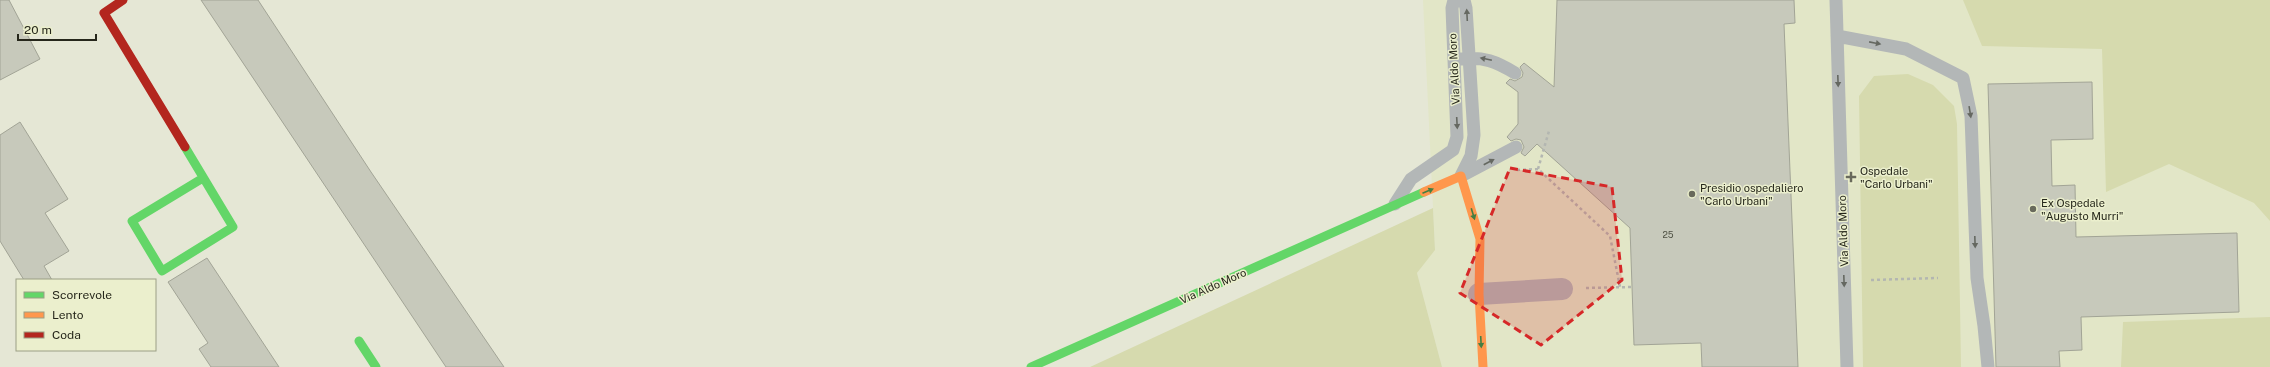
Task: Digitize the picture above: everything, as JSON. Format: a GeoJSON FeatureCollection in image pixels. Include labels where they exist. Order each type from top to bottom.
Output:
{"type":"FeatureCollection","features":[{"type":"Feature","properties":{"kind":"street"},"geometry":{"type":"LineString","coordinates":[[123,0],[103,6],[233,227],[162,271],[132,221],[203,178]]}},
{"type":"Feature","properties":{"kind":"street"},"geometry":{"type":"LineString","coordinates":[[1461,176],[1480,239],[1479,294],[1483,367]]}},
{"type":"Feature","properties":{"kind":"street","name":"Via Aldo Moro"},"geometry":{"type":"LineString","coordinates":[[1032,367],[1461,176]]}},
{"type":"Feature","properties":{"kind":"street"},"geometry":{"type":"LineString","coordinates":[[1479,294],[1562,289]]}},
{"type":"Feature","properties":{"kind":"street"},"geometry":{"type":"LineString","coordinates":[[359,341],[376,367]]}},
{"type":"Feature","properties":{"kind":"lane","name":"Via Aldo Moro"},"geometry":{"type":"LineString","coordinates":[[1394,205],[1411,179],[1453,150],[1457,137],[1452,8],[1454,0]]}},
{"type":"Feature","properties":{"kind":"lane","name":"Via Aldo Moro"},"geometry":{"type":"LineString","coordinates":[[1461,176],[1471,156],[1474,135],[1466,8],[1464,0]]}},
{"type":"Feature","properties":{"kind":"lane","name":"Via Aldo Moro"},"geometry":{"type":"LineString","coordinates":[[1836,0],[1847,367]]}},
{"type":"Feature","properties":{"kind":"lane"},"geometry":{"type":"LineString","coordinates":[[1837,36],[1906,49],[1963,78],[1971,116],[1977,278],[1988,367]]}},
{"type":"Feature","properties":{"kind":"lane"},"geometry":{"type":"LineString","coordinates":[[1454,60],[1469,58],[1497,61],[1515,73]]}},
{"type":"Feature","properties":{"kind":"lane"},"geometry":{"type":"LineString","coordinates":[[1461,176],[1516,147]]}},
{"type":"Feature","properties":{"kind":"path"},"geometry":{"type":"LineString","coordinates":[[1538,170],[1549,130]]}},
{"type":"Feature","properties":{"kind":"path"},"geometry":{"type":"LineString","coordinates":[[1499,156],[1514,170],[1538,170],[1610,236],[1620,287]]}},
{"type":"Feature","properties":{"kind":"path"},"geometry":{"type":"LineString","coordinates":[[1871,280],[1938,278]]}},
{"type":"Feature","properties":{"kind":"path"},"geometry":{"type":"LineString","coordinates":[[1611,287],[1632,287]]}},
{"type":"Feature","properties":{"kind":"highlighted area"},"geometry":{"type":"Polygon","coordinates":[[[1510,168],[1612,187],[1622,280],[1541,345],[1460,293],[1510,168]]]}},
{"type":"Feature","properties":{"kind":"shaded area","name":"Ospedale \"Carlo Urbani\""},"geometry":{"type":"Polygon","coordinates":[[[1423,0],[2270,0],[2270,367],[1442,367],[1417,273],[1435,249],[1423,0]]]}},
{"type":"Feature","properties":{"kind":"shaded area"},"geometry":{"type":"Polygon","coordinates":[[[1963,0],[2270,0],[2270,221],[2254,203],[2169,164],[2106,192],[2102,49],[1982,46],[1963,0]]]}},
{"type":"Feature","properties":{"kind":"shaded area"},"geometry":{"type":"Polygon","coordinates":[[[1908,74],[1933,85],[1954,106],[1957,124],[1961,367],[1863,367],[1859,96],[1874,76],[1908,74]]]}},
{"type":"Feature","properties":{"kind":"shaded area"},"geometry":{"type":"Polygon","coordinates":[[[1433,208],[1435,250],[1417,273],[1442,367],[1090,367],[1433,208]]]}},
{"type":"Feature","properties":{"kind":"shaded area"},"geometry":{"type":"Polygon","coordinates":[[[2270,317],[2270,367],[2121,367],[2123,322],[2270,317]]]}},
{"type":"Feature","properties":{"kind":"building"},"geometry":{"type":"Polygon","coordinates":[[[0,0],[9,0],[40,59],[0,80],[0,0]]]}},
{"type":"Feature","properties":{"kind":"building"},"geometry":{"type":"Polygon","coordinates":[[[201,0],[258,0],[371,172],[504,367],[446,367],[201,0]]]}},
{"type":"Feature","properties":{"kind":"building","name":"Presidio ospedaliero \"Carlo Urbani\""},"geometry":{"type":"Polygon","coordinates":[[[1557,0],[1794,0],[1795,23],[1784,24],[1798,367],[1702,367],[1701,343],[1634,345],[1630,228],[1537,144],[1525,156],[1521,153],[1524,147],[1521,140],[1516,139],[1511,141],[1507,137],[1518,124],[1518,92],[1506,83],[1510,79],[1515,81],[1522,77],[1523,73],[1520,67],[1524,63],[1554,87],[1557,0]]]}},
{"type":"Feature","properties":{"kind":"building","name":"Ex Ospedale \"Augusto Murri\""},"geometry":{"type":"Polygon","coordinates":[[[2092,82],[2093,139],[2051,140],[2052,186],[2075,185],[2076,237],[2237,233],[2239,312],[2081,317],[2082,350],[2059,351],[2060,367],[1996,367],[1988,84],[2092,82]]]}},
{"type":"Feature","properties":{"kind":"building"},"geometry":{"type":"Polygon","coordinates":[[[20,122],[68,199],[45,213],[69,251],[44,266],[51,279],[23,279],[0,241],[0,135],[20,122]]]}},
{"type":"Feature","properties":{"kind":"building"},"geometry":{"type":"Polygon","coordinates":[[[207,258],[279,367],[211,367],[199,349],[208,343],[168,282],[207,258]]]}},
{"type":"Feature","properties":{"kind":"traffic: fast"},"geometry":{"type":"LineString","coordinates":[[185,147],[233,227],[162,271],[132,221],[203,178]]}},
{"type":"Feature","properties":{"kind":"traffic: fast"},"geometry":{"type":"LineString","coordinates":[[1031,367],[1424,192]]}},
{"type":"Feature","properties":{"kind":"traffic: fast"},"geometry":{"type":"LineString","coordinates":[[359,341],[376,367]]}},
{"type":"Feature","properties":{"kind":"traffic: slow"},"geometry":{"type":"LineString","coordinates":[[1424,192],[1461,176],[1480,239],[1479,294],[1483,367]]}},
{"type":"Feature","properties":{"kind":"traffic: jam"},"geometry":{"type":"LineString","coordinates":[[123,0],[104,13],[185,147]]}},
{"type":"Feature","properties":{"kind":"place","name":"Ospedale \"Carlo Urbani\""},"geometry":{"type":"Point","coordinates":[1851,177]}},
{"type":"Feature","properties":{"kind":"place","name":"Presidio ospedaliero \"Carlo Urbani\""},"geometry":{"type":"Point","coordinates":[1692,194]}},
{"type":"Feature","properties":{"kind":"place","name":"Ex Ospedale \"Augusto Murri\""},"geometry":{"type":"Point","coordinates":[2033,209]}}]}
